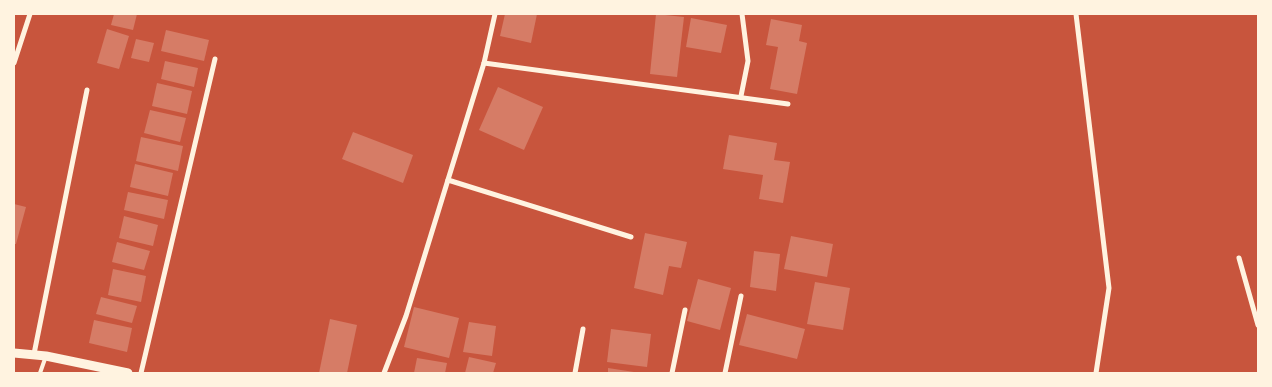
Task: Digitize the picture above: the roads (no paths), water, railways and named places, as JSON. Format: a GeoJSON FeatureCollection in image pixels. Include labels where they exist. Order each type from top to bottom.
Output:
{"type":"FeatureCollection","features":[{"type":"Feature","properties":{"kind":"street"},"geometry":{"type":"LineString","coordinates":[[14,63],[30,14]]}},
{"type":"Feature","properties":{"kind":"street"},"geometry":{"type":"LineString","coordinates":[[384,373],[406,316],[484,63],[495,14]]}},
{"type":"Feature","properties":{"kind":"street"},"geometry":{"type":"LineString","coordinates":[[741,96],[748,61],[742,14]]}},
{"type":"Feature","properties":{"kind":"street"},"geometry":{"type":"LineString","coordinates":[[1076,14],[1109,288],[1096,373]]}},
{"type":"Feature","properties":{"kind":"street"},"geometry":{"type":"LineString","coordinates":[[141,373],[215,59]]}},
{"type":"Feature","properties":{"kind":"street"},"geometry":{"type":"LineString","coordinates":[[484,63],[741,96],[788,104]]}},
{"type":"Feature","properties":{"kind":"street"},"geometry":{"type":"LineString","coordinates":[[34,354],[87,90]]}},
{"type":"Feature","properties":{"kind":"street"},"geometry":{"type":"LineString","coordinates":[[448,180],[630,238]]}},
{"type":"Feature","properties":{"kind":"street"},"geometry":{"type":"LineString","coordinates":[[1239,258],[1258,326]]}},
{"type":"Feature","properties":{"kind":"street"},"geometry":{"type":"LineString","coordinates":[[725,373],[741,296]]}},
{"type":"Feature","properties":{"kind":"street"},"geometry":{"type":"LineString","coordinates":[[672,373],[686,310]]}},
{"type":"Feature","properties":{"kind":"street"},"geometry":{"type":"LineString","coordinates":[[575,373],[583,329]]}},
{"type":"Feature","properties":{"kind":"street"},"geometry":{"type":"LineString","coordinates":[[14,353],[46,356],[128,373]]}},
{"type":"Feature","properties":{"kind":"lane"},"geometry":{"type":"LineString","coordinates":[[40,373],[46,356]]}}]}
